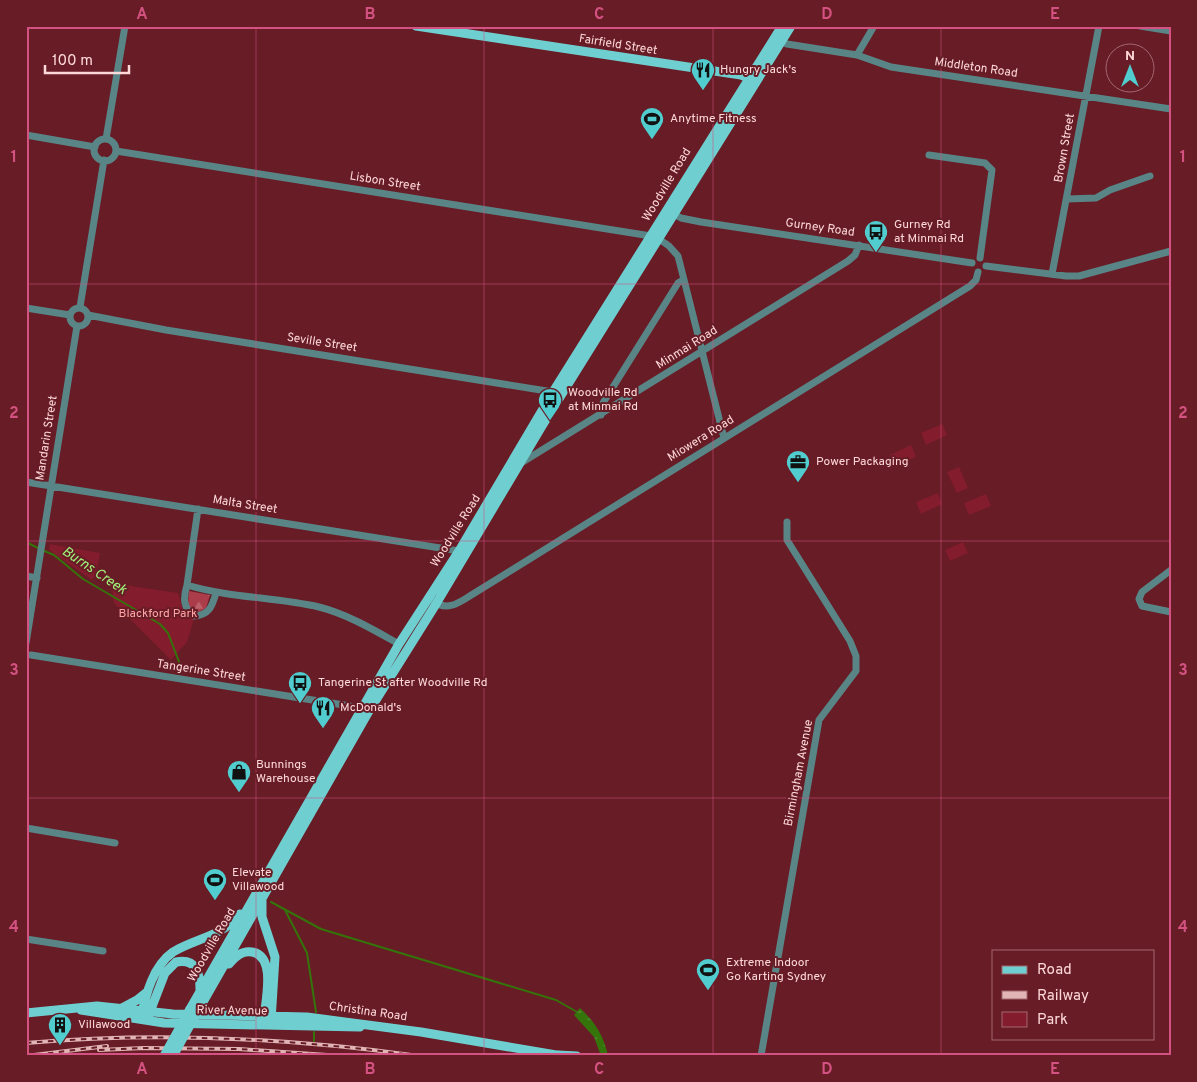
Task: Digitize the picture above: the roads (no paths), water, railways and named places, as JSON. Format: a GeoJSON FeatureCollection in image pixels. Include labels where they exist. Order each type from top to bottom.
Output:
{"type":"FeatureCollection","features":[{"type":"Feature","properties":{"kind":"main road","name":"Fairfield Street"},"geometry":{"type":"LineString","coordinates":[[416,26],[752,79]]}},
{"type":"Feature","properties":{"kind":"main road","name":"Woodville Road"},"geometry":{"type":"LineString","coordinates":[[364,712],[436,604],[782,26]]}},
{"type":"Feature","properties":{"kind":"main road","name":"Woodville Road"},"geometry":{"type":"LineString","coordinates":[[752,79],[790,26]]}},
{"type":"Feature","properties":{"kind":"main road","name":"Woodville Road"},"geometry":{"type":"LineString","coordinates":[[173,1056],[200,991],[259,896],[364,712],[399,644],[459,551],[554,392],[655,237]]}},
{"type":"Feature","properties":{"kind":"main road","name":"Woodville Road"},"geometry":{"type":"LineString","coordinates":[[164,1056],[219,974],[259,896]]}},
{"type":"Feature","properties":{"kind":"main road"},"geometry":{"type":"LineString","coordinates":[[122,1008],[137,1000],[146,992],[166,959],[180,949],[224,930],[259,896]]}},
{"type":"Feature","properties":{"kind":"main road"},"geometry":{"type":"LineString","coordinates":[[259,896],[262,917],[275,957],[267,1019]]}},
{"type":"Feature","properties":{"kind":"main road"},"geometry":{"type":"LineString","coordinates":[[219,974],[241,953],[252,952],[261,957],[267,971],[267,1019]]}},
{"type":"Feature","properties":{"kind":"main road"},"geometry":{"type":"LineString","coordinates":[[145,1016],[168,969],[176,962],[191,963],[198,970],[200,991]]}},
{"type":"Feature","properties":{"kind":"main road"},"geometry":{"type":"LineString","coordinates":[[157,991],[161,1007],[173,1014]]}},
{"type":"Feature","properties":{"kind":"main road"},"geometry":{"type":"LineString","coordinates":[[145,1016],[146,992]]}},
{"type":"Feature","properties":{"kind":"main road","name":"River Avenue"},"geometry":{"type":"LineString","coordinates":[[26,1013],[79,1009],[91,1006],[122,1008],[145,1016],[173,1014]]}},
{"type":"Feature","properties":{"kind":"main road","name":"River Avenue"},"geometry":{"type":"LineString","coordinates":[[79,1009],[145,1016],[267,1019]]}},
{"type":"Feature","properties":{"kind":"main road","name":"Christina Road"},"geometry":{"type":"LineString","coordinates":[[173,1014],[267,1019],[341,1020],[560,1055],[577,1056]]}},
{"type":"Feature","properties":{"kind":"street"},"geometry":{"type":"LineString","coordinates":[[106,139],[125,26]]}},
{"type":"Feature","properties":{"kind":"street"},"geometry":{"type":"LineString","coordinates":[[856,55],[874,26]]}},
{"type":"Feature","properties":{"kind":"street","name":"Brown Street"},"geometry":{"type":"LineString","coordinates":[[1052,274],[1056,246],[1068,199],[1099,26]]}},
{"type":"Feature","properties":{"kind":"street"},"geometry":{"type":"LineString","coordinates":[[1140,26],[1171,31]]}},
{"type":"Feature","properties":{"kind":"street","name":"Middleton Road"},"geometry":{"type":"LineString","coordinates":[[781,40],[787,44],[856,55],[891,67],[1171,109]]}},
{"type":"Feature","properties":{"kind":"street"},"geometry":{"type":"LineString","coordinates":[[26,135],[95,146]]}},
{"type":"Feature","properties":{"kind":"street"},"geometry":{"type":"LineString","coordinates":[[106,139],[112,142],[116,151],[112,158],[104,160],[96,156],[95,146],[100,141],[106,139]]}},
{"type":"Feature","properties":{"kind":"street","name":"Lisbon Street"},"geometry":{"type":"LineString","coordinates":[[116,151],[655,237]]}},
{"type":"Feature","properties":{"kind":"street"},"geometry":{"type":"LineString","coordinates":[[928,155],[993,165],[980,258],[972,263],[972,268],[978,272],[982,271],[986,266]]}},
{"type":"Feature","properties":{"kind":"street"},"geometry":{"type":"LineString","coordinates":[[80,307],[104,160]]}},
{"type":"Feature","properties":{"kind":"street"},"geometry":{"type":"LineString","coordinates":[[1068,199],[1096,198],[1110,190],[1150,176]]}},
{"type":"Feature","properties":{"kind":"street","name":"Gurney Road"},"geometry":{"type":"LineString","coordinates":[[670,212],[701,222],[972,263]]}},
{"type":"Feature","properties":{"kind":"street"},"geometry":{"type":"LineString","coordinates":[[655,237],[669,246],[678,256],[724,438]]}},
{"type":"Feature","properties":{"kind":"street","name":"Minmai Road"},"geometry":{"type":"LineString","coordinates":[[520,464],[848,261],[855,255],[859,245]]}},
{"type":"Feature","properties":{"kind":"street"},"geometry":{"type":"LineString","coordinates":[[986,266],[1079,276],[1171,251]]}},
{"type":"Feature","properties":{"kind":"street"},"geometry":{"type":"LineString","coordinates":[[980,258],[985,261],[986,266]]}},
{"type":"Feature","properties":{"kind":"street","name":"Miowera Road"},"geometry":{"type":"LineString","coordinates":[[436,604],[451,606],[970,286],[976,280],[978,272]]}},
{"type":"Feature","properties":{"kind":"street"},"geometry":{"type":"LineString","coordinates":[[601,415],[603,403],[678,283],[683,280]]}},
{"type":"Feature","properties":{"kind":"street"},"geometry":{"type":"LineString","coordinates":[[80,307],[86,310],[88,315],[85,323],[77,326],[71,322],[70,315],[73,309],[80,307]]}},
{"type":"Feature","properties":{"kind":"street"},"geometry":{"type":"LineString","coordinates":[[26,308],[70,315]]}},
{"type":"Feature","properties":{"kind":"street","name":"Seville Street"},"geometry":{"type":"LineString","coordinates":[[88,315],[176,332],[554,392]]}},
{"type":"Feature","properties":{"kind":"street","name":"Mandarin Street"},"geometry":{"type":"LineString","coordinates":[[26,643],[77,326]]}},
{"type":"Feature","properties":{"kind":"street","name":"Malta Street"},"geometry":{"type":"LineString","coordinates":[[26,482],[459,551]]}},
{"type":"Feature","properties":{"kind":"street"},"geometry":{"type":"LineString","coordinates":[[198,509],[184,595],[188,612],[194,616],[203,616],[209,610],[216,593]]}},
{"type":"Feature","properties":{"kind":"street","name":"Birmingham Avenue"},"geometry":{"type":"LineString","coordinates":[[761,1056],[818,720],[856,671],[856,656],[850,641],[787,540],[787,522]]}},
{"type":"Feature","properties":{"kind":"street"},"geometry":{"type":"LineString","coordinates":[[1171,570],[1142,592],[1139,599],[1142,606],[1171,612]]}},
{"type":"Feature","properties":{"kind":"street"},"geometry":{"type":"LineString","coordinates":[[26,576],[37,578]]}},
{"type":"Feature","properties":{"kind":"street"},"geometry":{"type":"LineString","coordinates":[[187,585],[216,593],[320,607],[357,621],[399,644]]}},
{"type":"Feature","properties":{"kind":"street"},"geometry":{"type":"LineString","coordinates":[[428,597],[436,604]]}},
{"type":"Feature","properties":{"kind":"street","name":"Tangerine Street"},"geometry":{"type":"LineString","coordinates":[[28,654],[350,706],[364,712]]}},
{"type":"Feature","properties":{"kind":"street"},"geometry":{"type":"LineString","coordinates":[[26,828],[115,842]]}},
{"type":"Feature","properties":{"kind":"street"},"geometry":{"type":"LineString","coordinates":[[26,939],[103,951]]}},
{"type":"Feature","properties":{"kind":"water"},"geometry":{"type":"Polygon","coordinates":[[[580,1008],[598,1030],[608,1056],[601,1056],[594,1037],[574,1015],[580,1008]]]}},
{"type":"Feature","properties":{"kind":"waterway","name":"Burns Creek"},"geometry":{"type":"LineString","coordinates":[[26,542],[38,548]]}},
{"type":"Feature","properties":{"kind":"waterway","name":"Burns Creek"},"geometry":{"type":"LineString","coordinates":[[42,550],[54,555],[83,579],[160,624],[168,633],[181,667]]}},
{"type":"Feature","properties":{"kind":"waterway"},"geometry":{"type":"LineString","coordinates":[[271,902],[321,929],[556,1000],[577,1012]]}},
{"type":"Feature","properties":{"kind":"waterway"},"geometry":{"type":"LineString","coordinates":[[285,910],[307,953],[316,1012]]}},
{"type":"Feature","properties":{"kind":"waterway"},"geometry":{"type":"LineString","coordinates":[[314,1032],[314,1041]]}},
{"type":"Feature","properties":{"kind":"railway"},"geometry":{"type":"LineString","coordinates":[[26,1043],[124,1038],[223,1039],[322,1045],[419,1056]]}},
{"type":"Feature","properties":{"kind":"railway"},"geometry":{"type":"LineString","coordinates":[[26,1056],[107,1046]]}},
{"type":"Feature","properties":{"kind":"railway"},"geometry":{"type":"LineString","coordinates":[[99,1050],[144,1048],[239,1049],[342,1056]]}},
{"type":"Feature","properties":{"kind":"place","name":"Hungry Jack's"},"geometry":{"type":"Point","coordinates":[703,91]}},
{"type":"Feature","properties":{"kind":"place","name":"Anytime Fitness"},"geometry":{"type":"Point","coordinates":[652,140]}},
{"type":"Feature","properties":{"kind":"place","name":"Gurney Rd at Minmai Rd"},"geometry":{"type":"Point","coordinates":[876,253]}},
{"type":"Feature","properties":{"kind":"place","name":"Woodville Rd at Minmai Rd"},"geometry":{"type":"Point","coordinates":[550,421]}},
{"type":"Feature","properties":{"kind":"place","name":"Power Packaging"},"geometry":{"type":"Point","coordinates":[798,483]}},
{"type":"Feature","properties":{"kind":"place","name":"Tangerine St after Woodville Rd"},"geometry":{"type":"Point","coordinates":[300,704]}},
{"type":"Feature","properties":{"kind":"place","name":"McDonald's"},"geometry":{"type":"Point","coordinates":[323,729]}},
{"type":"Feature","properties":{"kind":"place","name":"Bunnings Warehouse"},"geometry":{"type":"Point","coordinates":[239,793]}},
{"type":"Feature","properties":{"kind":"place","name":"Elevate Villawood"},"geometry":{"type":"Point","coordinates":[215,901]}},
{"type":"Feature","properties":{"kind":"place","name":"Extreme Indoor Go Karting Sydney"},"geometry":{"type":"Point","coordinates":[708,991]}},
{"type":"Feature","properties":{"kind":"place","name":"Villawood"},"geometry":{"type":"Point","coordinates":[60,1046]}},
{"type":"Feature","properties":{"kind":"park label","name":"Blackford Park"},"geometry":{"type":"Point","coordinates":[158,614]}}]}
